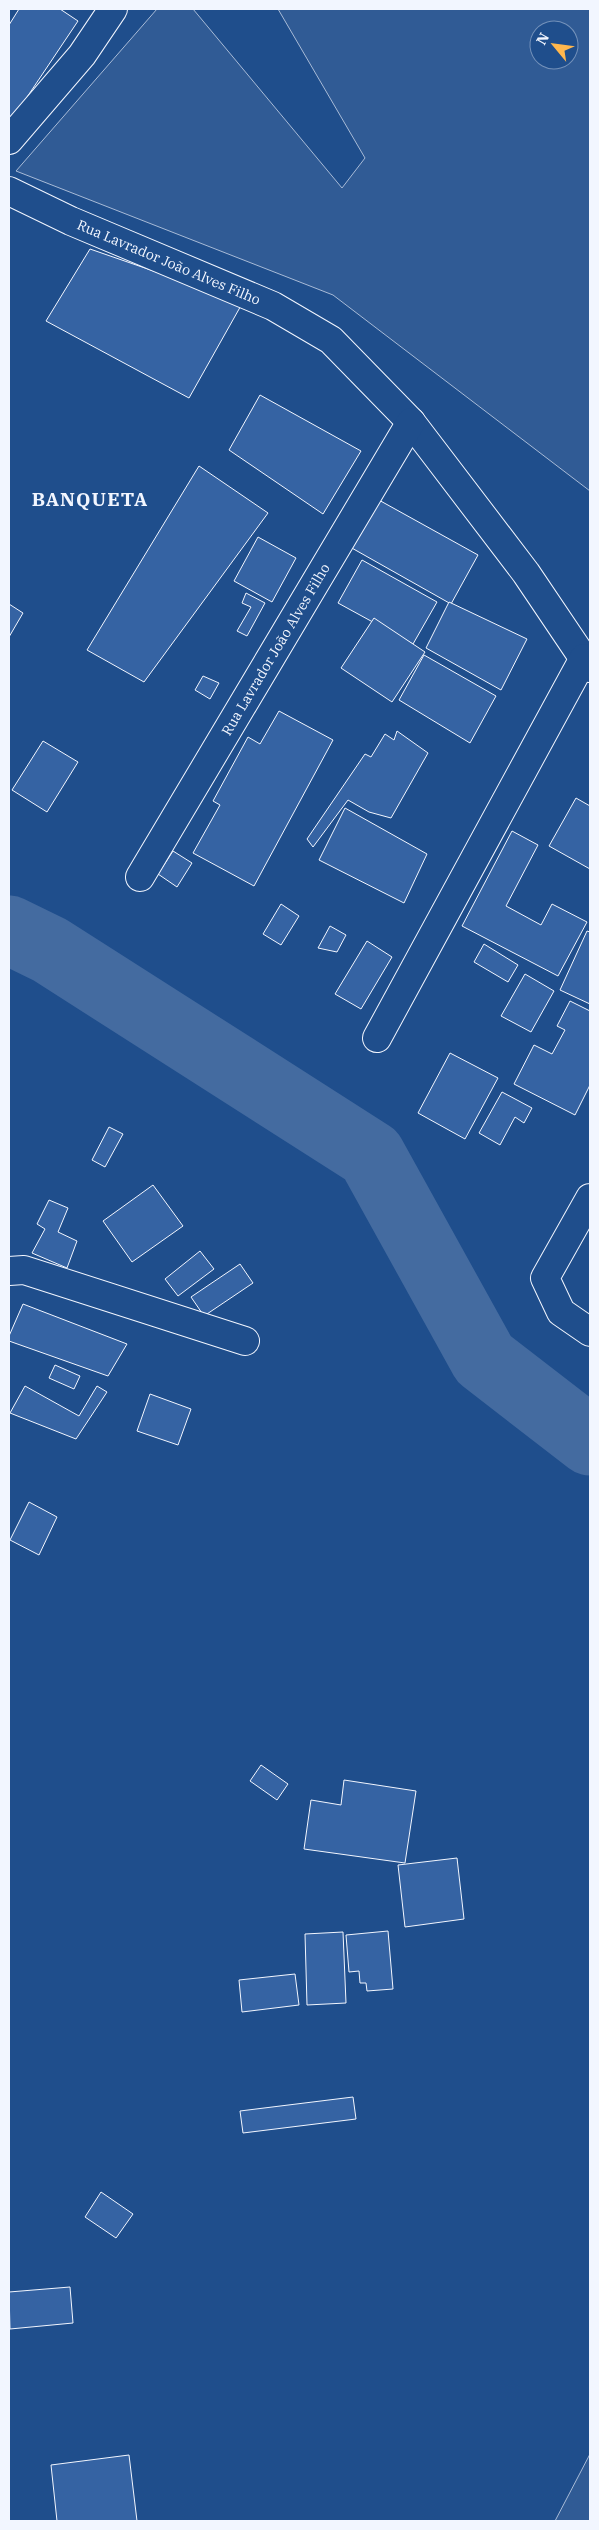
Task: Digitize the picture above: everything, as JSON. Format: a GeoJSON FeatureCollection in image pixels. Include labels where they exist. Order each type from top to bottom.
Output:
{"type":"FeatureCollection","features":[{"type":"Feature","properties":{"kind":"street"},"geometry":{"type":"LineString","coordinates":[[9,140],[82,54],[113,9]]}},
{"type":"Feature","properties":{"kind":"street","name":"Rua Lavrador João Alves Filho"},"geometry":{"type":"LineString","coordinates":[[9,191],[71,221],[273,306],[331,340],[412,422],[526,573],[587,663]]}},
{"type":"Feature","properties":{"kind":"street","name":"Rua Lavrador João Alves Filho"},"geometry":{"type":"LineString","coordinates":[[140,877],[412,422]]}},
{"type":"Feature","properties":{"kind":"street"},"geometry":{"type":"LineString","coordinates":[[376,1038],[587,663]]}},
{"type":"Feature","properties":{"kind":"street"},"geometry":{"type":"LineString","coordinates":[[590,1198],[545,1278],[561,1312],[590,1332]]}},
{"type":"Feature","properties":{"kind":"street"},"geometry":{"type":"LineString","coordinates":[[9,1271],[24,1270],[245,1341]]}},
{"type":"Feature","properties":{"kind":"shaded area"},"geometry":{"type":"Polygon","coordinates":[[[157,9],[193,9],[342,188],[365,158],[278,9],[590,9],[590,491],[333,295],[16,171],[157,9]]]}},
{"type":"Feature","properties":{"kind":"shaded area"},"geometry":{"type":"Polygon","coordinates":[[[590,2454],[590,2521],[555,2521],[590,2454]]]}},
{"type":"Feature","properties":{"kind":"building"},"geometry":{"type":"Polygon","coordinates":[[[19,9],[60,9],[78,21],[9,124],[9,25],[19,9]]]}},
{"type":"Feature","properties":{"kind":"building"},"geometry":{"type":"Polygon","coordinates":[[[90,249],[243,302],[189,398],[46,321],[90,249]]]}},
{"type":"Feature","properties":{"kind":"building"},"geometry":{"type":"Polygon","coordinates":[[[260,395],[361,451],[323,514],[229,450],[260,395]]]}},
{"type":"Feature","properties":{"kind":"building"},"geometry":{"type":"Polygon","coordinates":[[[199,466],[268,513],[144,682],[87,650],[199,466]]]}},
{"type":"Feature","properties":{"kind":"building"},"geometry":{"type":"Polygon","coordinates":[[[377,499],[478,555],[451,604],[350,547],[377,499]]]}},
{"type":"Feature","properties":{"kind":"building"},"geometry":{"type":"Polygon","coordinates":[[[258,537],[296,558],[272,602],[234,581],[258,537]]]}},
{"type":"Feature","properties":{"kind":"building"},"geometry":{"type":"Polygon","coordinates":[[[362,560],[437,602],[413,644],[338,603],[362,560]]]}},
{"type":"Feature","properties":{"kind":"building"},"geometry":{"type":"Polygon","coordinates":[[[246,593],[265,603],[247,636],[237,631],[251,607],[242,603],[246,593]]]}},
{"type":"Feature","properties":{"kind":"building"},"geometry":{"type":"Polygon","coordinates":[[[449,602],[527,639],[501,690],[426,648],[449,602]]]}},
{"type":"Feature","properties":{"kind":"building"},"geometry":{"type":"Polygon","coordinates":[[[9,604],[23,613],[9,637],[9,604]]]}},
{"type":"Feature","properties":{"kind":"building"},"geometry":{"type":"Polygon","coordinates":[[[374,618],[425,652],[392,702],[341,668],[374,618]]]}},
{"type":"Feature","properties":{"kind":"building"},"geometry":{"type":"Polygon","coordinates":[[[424,655],[496,696],[470,743],[399,700],[424,655]]]}},
{"type":"Feature","properties":{"kind":"building"},"geometry":{"type":"Polygon","coordinates":[[[203,676],[219,683],[210,699],[195,690],[203,676]]]}},
{"type":"Feature","properties":{"kind":"building"},"geometry":{"type":"Polygon","coordinates":[[[279,711],[333,740],[254,886],[193,853],[220,805],[213,801],[248,737],[260,744],[279,711]]]}},
{"type":"Feature","properties":{"kind":"building"},"geometry":{"type":"Polygon","coordinates":[[[397,731],[428,753],[391,818],[369,812],[348,800],[313,847],[307,839],[365,754],[371,757],[385,734],[394,740],[397,731]]]}},
{"type":"Feature","properties":{"kind":"building"},"geometry":{"type":"Polygon","coordinates":[[[43,741],[78,762],[47,812],[12,790],[43,741]]]}},
{"type":"Feature","properties":{"kind":"building"},"geometry":{"type":"Polygon","coordinates":[[[576,798],[590,806],[590,869],[549,846],[576,798]]]}},
{"type":"Feature","properties":{"kind":"building"},"geometry":{"type":"Polygon","coordinates":[[[345,808],[427,854],[404,903],[319,860],[345,808]]]}},
{"type":"Feature","properties":{"kind":"building"},"geometry":{"type":"Polygon","coordinates":[[[512,831],[538,845],[506,906],[541,925],[552,904],[587,922],[558,976],[462,926],[512,831]]]}},
{"type":"Feature","properties":{"kind":"building"},"geometry":{"type":"Polygon","coordinates":[[[173,851],[192,863],[177,887],[158,874],[173,851]]]}},
{"type":"Feature","properties":{"kind":"building"},"geometry":{"type":"Polygon","coordinates":[[[281,904],[299,916],[281,945],[263,934],[281,904]]]}},
{"type":"Feature","properties":{"kind":"building"},"geometry":{"type":"Polygon","coordinates":[[[330,926],[346,935],[337,952],[318,948],[330,926]]]}},
{"type":"Feature","properties":{"kind":"building"},"geometry":{"type":"Polygon","coordinates":[[[587,931],[590,932],[590,1004],[560,990],[587,931]]]}},
{"type":"Feature","properties":{"kind":"building"},"geometry":{"type":"Polygon","coordinates":[[[367,941],[392,957],[361,1009],[335,994],[367,941]]]}},
{"type":"Feature","properties":{"kind":"building"},"geometry":{"type":"Polygon","coordinates":[[[484,944],[518,965],[508,982],[474,962],[484,944]]]}},
{"type":"Feature","properties":{"kind":"building"},"geometry":{"type":"Polygon","coordinates":[[[525,974],[554,991],[531,1032],[501,1016],[525,974]]]}},
{"type":"Feature","properties":{"kind":"building"},"geometry":{"type":"Polygon","coordinates":[[[570,1001],[590,1011],[590,1085],[575,1115],[514,1084],[534,1045],[552,1054],[565,1030],[557,1026],[570,1001]]]}},
{"type":"Feature","properties":{"kind":"building"},"geometry":{"type":"Polygon","coordinates":[[[450,1053],[498,1078],[465,1139],[418,1113],[450,1053]]]}},
{"type":"Feature","properties":{"kind":"building"},"geometry":{"type":"Polygon","coordinates":[[[502,1092],[532,1108],[524,1123],[515,1117],[500,1145],[479,1133],[502,1092]]]}},
{"type":"Feature","properties":{"kind":"building"},"geometry":{"type":"Polygon","coordinates":[[[109,1127],[123,1134],[105,1167],[92,1160],[109,1127]]]}},
{"type":"Feature","properties":{"kind":"building"},"geometry":{"type":"Polygon","coordinates":[[[153,1185],[183,1226],[132,1262],[103,1221],[153,1185]]]}},
{"type":"Feature","properties":{"kind":"building"},"geometry":{"type":"Polygon","coordinates":[[[49,1200],[68,1208],[58,1232],[77,1241],[67,1268],[32,1253],[45,1229],[37,1224],[49,1200]]]}},
{"type":"Feature","properties":{"kind":"building"},"geometry":{"type":"Polygon","coordinates":[[[200,1251],[214,1269],[178,1296],[165,1279],[200,1251]]]}},
{"type":"Feature","properties":{"kind":"building"},"geometry":{"type":"Polygon","coordinates":[[[240,1264],[253,1283],[204,1316],[191,1297],[240,1264]]]}},
{"type":"Feature","properties":{"kind":"building"},"geometry":{"type":"Polygon","coordinates":[[[23,1304],[127,1344],[108,1376],[9,1341],[9,1336],[23,1304]]]}},
{"type":"Feature","properties":{"kind":"building"},"geometry":{"type":"Polygon","coordinates":[[[55,1365],[80,1376],[74,1389],[49,1378],[55,1365]]]}},
{"type":"Feature","properties":{"kind":"building"},"geometry":{"type":"Polygon","coordinates":[[[25,1386],[79,1416],[97,1386],[107,1392],[76,1439],[10,1413],[25,1386]]]}},
{"type":"Feature","properties":{"kind":"building"},"geometry":{"type":"Polygon","coordinates":[[[150,1394],[191,1409],[178,1445],[137,1431],[150,1394]]]}},
{"type":"Feature","properties":{"kind":"building"},"geometry":{"type":"Polygon","coordinates":[[[29,1502],[57,1517],[39,1555],[10,1540],[29,1502]]]}},
{"type":"Feature","properties":{"kind":"building"},"geometry":{"type":"Polygon","coordinates":[[[261,1765],[288,1784],[277,1800],[250,1781],[261,1765]]]}},
{"type":"Feature","properties":{"kind":"building"},"geometry":{"type":"Polygon","coordinates":[[[344,1780],[416,1791],[405,1863],[304,1849],[311,1800],[341,1805],[344,1780]]]}},
{"type":"Feature","properties":{"kind":"building"},"geometry":{"type":"Polygon","coordinates":[[[457,1858],[464,1919],[405,1927],[398,1865],[457,1858]]]}},
{"type":"Feature","properties":{"kind":"building"},"geometry":{"type":"Polygon","coordinates":[[[388,1931],[393,1989],[367,1991],[366,1983],[360,1983],[359,1971],[349,1972],[346,1935],[388,1931]]]}},
{"type":"Feature","properties":{"kind":"building"},"geometry":{"type":"Polygon","coordinates":[[[343,1932],[346,2003],[307,2005],[305,1934],[343,1932]]]}},
{"type":"Feature","properties":{"kind":"building"},"geometry":{"type":"Polygon","coordinates":[[[295,1974],[299,2005],[242,2012],[239,1980],[295,1974]]]}},
{"type":"Feature","properties":{"kind":"building"},"geometry":{"type":"Polygon","coordinates":[[[353,2097],[356,2119],[243,2133],[240,2111],[353,2097]]]}},
{"type":"Feature","properties":{"kind":"building"},"geometry":{"type":"Polygon","coordinates":[[[101,2192],[133,2214],[116,2238],[85,2217],[101,2192]]]}},
{"type":"Feature","properties":{"kind":"building"},"geometry":{"type":"Polygon","coordinates":[[[70,2287],[73,2323],[10,2329],[9,2292],[70,2287]]]}},
{"type":"Feature","properties":{"kind":"building"},"geometry":{"type":"Polygon","coordinates":[[[129,2455],[137,2521],[57,2521],[51,2465],[129,2455]]]}},
{"type":"Feature","properties":{"kind":"waterway"},"geometry":{"type":"LineString","coordinates":[[9,930],[50,950],[371,1155],[484,1359],[590,1441]]}},
{"type":"Feature","properties":{"kind":"district","name":"BANQUETA"},"geometry":{"type":"Point","coordinates":[90,499]}}]}
